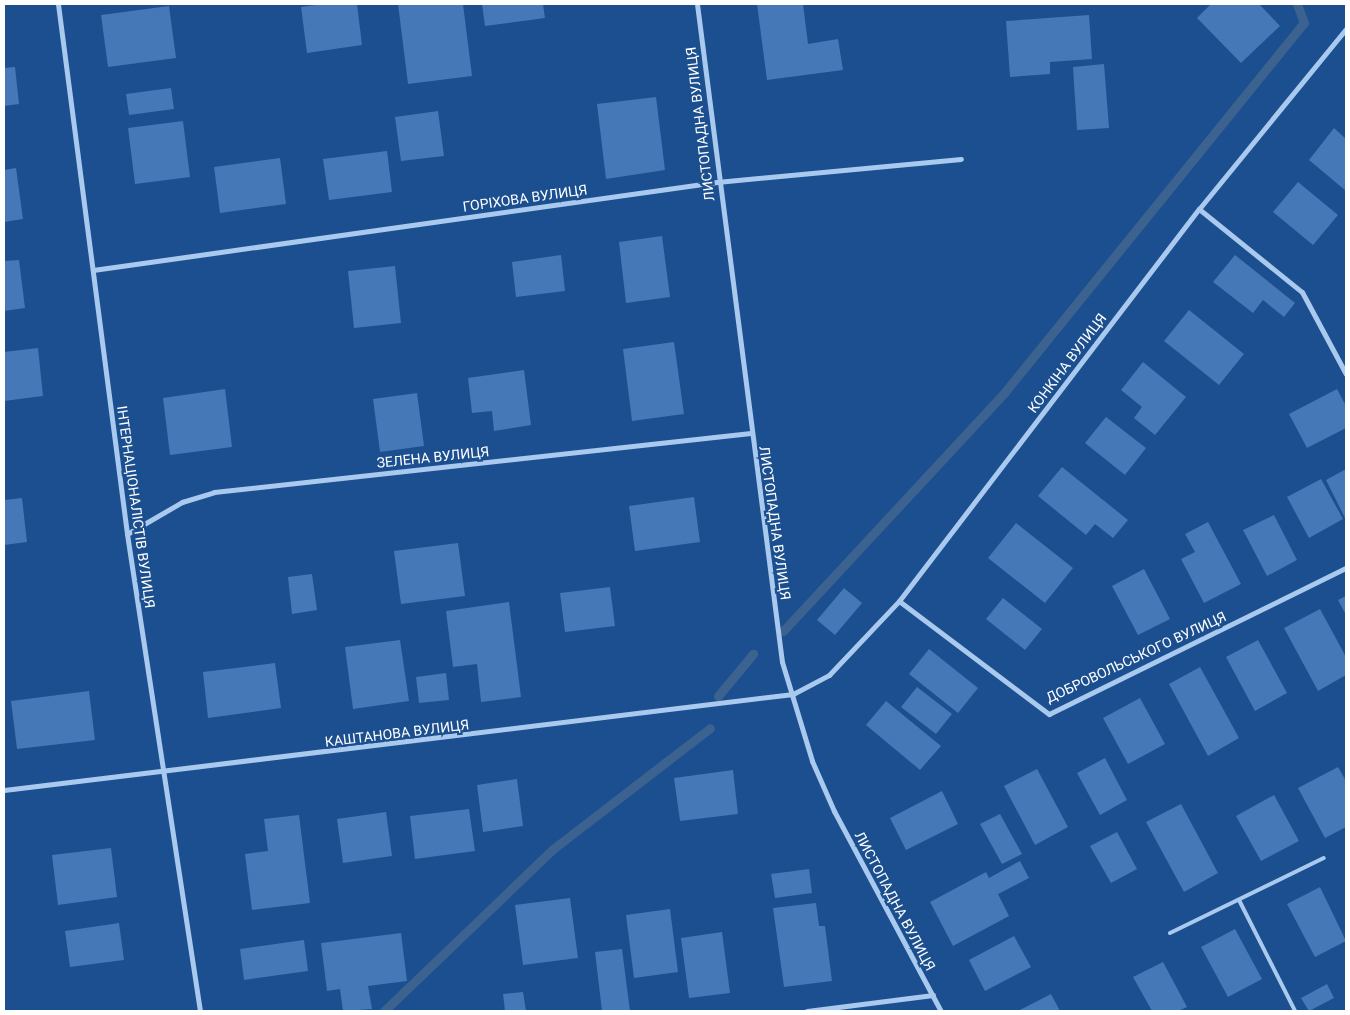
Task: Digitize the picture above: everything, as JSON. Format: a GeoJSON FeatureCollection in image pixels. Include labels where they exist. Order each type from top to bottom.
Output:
{"type":"FeatureCollection","features":[{"type":"Feature","properties":{"kind":"street","name":"ІНТЕРНАЦІОНАЛІСТІВ ВУЛИЦЯ"},"geometry":{"type":"LineString","coordinates":[[58,4],[161,773],[200,1011]]}},
{"type":"Feature","properties":{"kind":"street","name":"ЛИСТОПАДНА ВУЛИЦЯ"},"geometry":{"type":"LineString","coordinates":[[697,4],[718,182],[782,662],[812,761],[834,812],[942,1011]]}},
{"type":"Feature","properties":{"kind":"street","name":"КОНКІНА ВУЛИЦЯ"},"geometry":{"type":"LineString","coordinates":[[793,694],[829,675],[899,601],[1199,209],[1346,29]]}},
{"type":"Feature","properties":{"kind":"street","name":"ГОРІХОВА ВУЛИЦЯ"},"geometry":{"type":"LineString","coordinates":[[93,270],[718,182],[961,158]]}},
{"type":"Feature","properties":{"kind":"street"},"geometry":{"type":"LineString","coordinates":[[1199,209],[1302,292],[1346,374]]}},
{"type":"Feature","properties":{"kind":"street","name":"ЗЕЛЕНА ВУЛИЦЯ"},"geometry":{"type":"LineString","coordinates":[[128,534],[182,502],[214,492],[751,433]]}},
{"type":"Feature","properties":{"kind":"street","name":"ДОБРОВОЛЬСЬКОГО ВУЛИЦЯ"},"geometry":{"type":"LineString","coordinates":[[899,601],[1049,714],[1346,568]]}},
{"type":"Feature","properties":{"kind":"street","name":"КАШТАНОВА ВУЛИЦЯ"},"geometry":{"type":"LineString","coordinates":[[4,790],[161,773],[793,694]]}},
{"type":"Feature","properties":{"kind":"street"},"geometry":{"type":"LineString","coordinates":[[807,1011],[933,995]]}},
{"type":"Feature","properties":{"kind":"lane"},"geometry":{"type":"LineString","coordinates":[[1170,933],[1324,858]]}},
{"type":"Feature","properties":{"kind":"lane"},"geometry":{"type":"LineString","coordinates":[[1239,900],[1295,1011]]}},
{"type":"Feature","properties":{"kind":"building"},"geometry":{"type":"Polygon","coordinates":[[[323,4],[357,4],[362,45],[307,53],[301,7],[323,4]]]}},
{"type":"Feature","properties":{"kind":"building"},"geometry":{"type":"Polygon","coordinates":[[[398,4],[463,4],[472,76],[408,84],[398,4]]]}},
{"type":"Feature","properties":{"kind":"building"},"geometry":{"type":"Polygon","coordinates":[[[482,4],[543,4],[545,18],[485,26],[482,4]]]}},
{"type":"Feature","properties":{"kind":"building"},"geometry":{"type":"Polygon","coordinates":[[[757,4],[803,4],[808,44],[838,39],[843,70],[767,80],[757,4]]]}},
{"type":"Feature","properties":{"kind":"building"},"geometry":{"type":"Polygon","coordinates":[[[1211,4],[1259,4],[1280,26],[1241,63],[1197,18],[1211,4]]]}},
{"type":"Feature","properties":{"kind":"building"},"geometry":{"type":"Polygon","coordinates":[[[169,6],[176,58],[108,67],[101,15],[169,6]]]}},
{"type":"Feature","properties":{"kind":"building"},"geometry":{"type":"Polygon","coordinates":[[[1089,15],[1092,59],[1050,62],[1050,74],[1010,77],[1006,21],[1089,15]]]}},
{"type":"Feature","properties":{"kind":"building"},"geometry":{"type":"Polygon","coordinates":[[[1104,64],[1109,128],[1077,130],[1073,67],[1104,64]]]}},
{"type":"Feature","properties":{"kind":"building"},"geometry":{"type":"Polygon","coordinates":[[[15,67],[19,104],[4,106],[4,68],[15,67]]]}},
{"type":"Feature","properties":{"kind":"building"},"geometry":{"type":"Polygon","coordinates":[[[171,88],[174,109],[129,115],[126,94],[171,88]]]}},
{"type":"Feature","properties":{"kind":"building"},"geometry":{"type":"Polygon","coordinates":[[[656,97],[665,170],[606,179],[597,104],[656,97]]]}},
{"type":"Feature","properties":{"kind":"building"},"geometry":{"type":"Polygon","coordinates":[[[438,111],[444,156],[401,161],[395,117],[438,111]]]}},
{"type":"Feature","properties":{"kind":"building"},"geometry":{"type":"Polygon","coordinates":[[[183,121],[190,177],[135,184],[128,128],[183,121]]]}},
{"type":"Feature","properties":{"kind":"building"},"geometry":{"type":"Polygon","coordinates":[[[1334,128],[1346,139],[1346,191],[1309,160],[1334,128]]]}},
{"type":"Feature","properties":{"kind":"building"},"geometry":{"type":"Polygon","coordinates":[[[387,151],[392,192],[329,200],[323,159],[387,151]]]}},
{"type":"Feature","properties":{"kind":"building"},"geometry":{"type":"Polygon","coordinates":[[[280,158],[286,204],[220,213],[214,167],[280,158]]]}},
{"type":"Feature","properties":{"kind":"building"},"geometry":{"type":"Polygon","coordinates":[[[16,168],[23,219],[4,222],[4,170],[16,168]]]}},
{"type":"Feature","properties":{"kind":"building"},"geometry":{"type":"Polygon","coordinates":[[[1298,182],[1338,215],[1313,245],[1273,212],[1298,182]]]}},
{"type":"Feature","properties":{"kind":"building"},"geometry":{"type":"Polygon","coordinates":[[[662,236],[670,297],[626,303],[619,242],[662,236]]]}},
{"type":"Feature","properties":{"kind":"building"},"geometry":{"type":"Polygon","coordinates":[[[561,255],[565,291],[516,297],[512,262],[561,255]]]}},
{"type":"Feature","properties":{"kind":"building"},"geometry":{"type":"Polygon","coordinates":[[[1235,255],[1295,303],[1284,317],[1263,300],[1253,313],[1213,282],[1235,255]]]}},
{"type":"Feature","properties":{"kind":"building"},"geometry":{"type":"Polygon","coordinates":[[[19,260],[25,308],[4,311],[4,261],[19,260]]]}},
{"type":"Feature","properties":{"kind":"building"},"geometry":{"type":"Polygon","coordinates":[[[395,266],[401,323],[354,328],[348,271],[395,266]]]}},
{"type":"Feature","properties":{"kind":"building"},"geometry":{"type":"Polygon","coordinates":[[[1189,310],[1244,354],[1219,385],[1164,341],[1189,310]]]}},
{"type":"Feature","properties":{"kind":"building"},"geometry":{"type":"Polygon","coordinates":[[[674,342],[684,414],[632,421],[623,349],[674,342]]]}},
{"type":"Feature","properties":{"kind":"building"},"geometry":{"type":"Polygon","coordinates":[[[38,348],[43,396],[4,401],[4,352],[38,348]]]}},
{"type":"Feature","properties":{"kind":"building"},"geometry":{"type":"Polygon","coordinates":[[[1143,362],[1186,397],[1155,435],[1134,418],[1142,407],[1121,390],[1143,362]]]}},
{"type":"Feature","properties":{"kind":"building"},"geometry":{"type":"Polygon","coordinates":[[[524,370],[531,425],[494,431],[492,411],[472,413],[468,378],[524,370]]]}},
{"type":"Feature","properties":{"kind":"building"},"geometry":{"type":"Polygon","coordinates":[[[225,389],[232,447],[170,455],[163,398],[225,389]]]}},
{"type":"Feature","properties":{"kind":"building"},"geometry":{"type":"Polygon","coordinates":[[[1337,389],[1346,406],[1346,428],[1307,448],[1289,414],[1337,389]]]}},
{"type":"Feature","properties":{"kind":"building"},"geometry":{"type":"Polygon","coordinates":[[[417,393],[424,446],[380,452],[373,399],[417,393]]]}},
{"type":"Feature","properties":{"kind":"building"},"geometry":{"type":"Polygon","coordinates":[[[1106,417],[1146,448],[1125,475],[1085,443],[1106,417]]]}},
{"type":"Feature","properties":{"kind":"building"},"geometry":{"type":"Polygon","coordinates":[[[1062,467],[1128,520],[1113,538],[1095,524],[1086,535],[1038,496],[1062,467]]]}},
{"type":"Feature","properties":{"kind":"building"},"geometry":{"type":"Polygon","coordinates":[[[1346,469],[1346,520],[1326,480],[1346,469]]]}},
{"type":"Feature","properties":{"kind":"building"},"geometry":{"type":"Polygon","coordinates":[[[1321,479],[1343,519],[1309,538],[1287,497],[1321,479]]]}},
{"type":"Feature","properties":{"kind":"building"},"geometry":{"type":"Polygon","coordinates":[[[694,497],[700,542],[635,551],[629,506],[694,497]]]}},
{"type":"Feature","properties":{"kind":"building"},"geometry":{"type":"Polygon","coordinates":[[[22,498],[27,542],[4,545],[4,500],[22,498]]]}},
{"type":"Feature","properties":{"kind":"building"},"geometry":{"type":"Polygon","coordinates":[[[1274,515],[1297,560],[1267,576],[1243,530],[1274,515]]]}},
{"type":"Feature","properties":{"kind":"building"},"geometry":{"type":"Polygon","coordinates":[[[1208,522],[1241,584],[1204,603],[1181,559],[1195,552],[1185,534],[1208,522]]]}},
{"type":"Feature","properties":{"kind":"building"},"geometry":{"type":"Polygon","coordinates":[[[1016,523],[1073,568],[1045,603],[988,558],[1016,523]]]}},
{"type":"Feature","properties":{"kind":"building"},"geometry":{"type":"Polygon","coordinates":[[[458,543],[465,596],[401,604],[394,551],[458,543]]]}},
{"type":"Feature","properties":{"kind":"building"},"geometry":{"type":"Polygon","coordinates":[[[1144,569],[1170,619],[1138,635],[1112,586],[1144,569]]]}},
{"type":"Feature","properties":{"kind":"building"},"geometry":{"type":"Polygon","coordinates":[[[312,574],[317,610],[292,614],[288,577],[312,574]]]}},
{"type":"Feature","properties":{"kind":"building"},"geometry":{"type":"Polygon","coordinates":[[[610,587],[615,626],[565,632],[560,593],[610,587]]]}},
{"type":"Feature","properties":{"kind":"building"},"geometry":{"type":"Polygon","coordinates":[[[844,588],[862,603],[835,635],[817,620],[844,588]]]}},
{"type":"Feature","properties":{"kind":"building"},"geometry":{"type":"Polygon","coordinates":[[[1346,596],[1346,615],[1338,600],[1346,596]]]}},
{"type":"Feature","properties":{"kind":"building"},"geometry":{"type":"Polygon","coordinates":[[[1003,598],[1042,629],[1025,650],[986,619],[1003,598]]]}},
{"type":"Feature","properties":{"kind":"building"},"geometry":{"type":"Polygon","coordinates":[[[509,602],[521,697],[481,702],[477,664],[453,667],[446,611],[509,602]]]}},
{"type":"Feature","properties":{"kind":"building"},"geometry":{"type":"Polygon","coordinates":[[[1320,609],[1346,657],[1346,675],[1318,691],[1284,628],[1320,609]]]}},
{"type":"Feature","properties":{"kind":"building"},"geometry":{"type":"Polygon","coordinates":[[[400,640],[409,701],[353,709],[345,647],[400,640]]]}},
{"type":"Feature","properties":{"kind":"building"},"geometry":{"type":"Polygon","coordinates":[[[1258,640],[1287,693],[1255,711],[1226,657],[1258,640]]]}},
{"type":"Feature","properties":{"kind":"building"},"geometry":{"type":"Polygon","coordinates":[[[929,649],[978,688],[958,713],[909,674],[929,649]]]}},
{"type":"Feature","properties":{"kind":"building"},"geometry":{"type":"Polygon","coordinates":[[[275,663],[281,708],[208,718],[203,672],[275,663]]]}},
{"type":"Feature","properties":{"kind":"building"},"geometry":{"type":"Polygon","coordinates":[[[1200,667],[1239,738],[1208,756],[1169,684],[1200,667]]]}},
{"type":"Feature","properties":{"kind":"building"},"geometry":{"type":"Polygon","coordinates":[[[446,673],[449,700],[419,703],[416,677],[446,673]]]}},
{"type":"Feature","properties":{"kind":"building"},"geometry":{"type":"Polygon","coordinates":[[[917,687],[952,714],[936,734],[901,707],[917,687]]]}},
{"type":"Feature","properties":{"kind":"building"},"geometry":{"type":"Polygon","coordinates":[[[89,691],[95,740],[17,749],[11,701],[89,691]]]}},
{"type":"Feature","properties":{"kind":"building"},"geometry":{"type":"Polygon","coordinates":[[[1140,698],[1165,744],[1128,764],[1103,718],[1140,698]]]}},
{"type":"Feature","properties":{"kind":"building"},"geometry":{"type":"Polygon","coordinates":[[[886,701],[941,746],[920,770],[866,725],[886,701]]]}},
{"type":"Feature","properties":{"kind":"building"},"geometry":{"type":"Polygon","coordinates":[[[1105,758],[1127,800],[1100,815],[1077,773],[1105,758]]]}},
{"type":"Feature","properties":{"kind":"building"},"geometry":{"type":"Polygon","coordinates":[[[1338,767],[1346,781],[1346,827],[1325,838],[1298,788],[1338,767]]]}},
{"type":"Feature","properties":{"kind":"building"},"geometry":{"type":"Polygon","coordinates":[[[1037,769],[1068,827],[1035,845],[1004,786],[1037,769]]]}},
{"type":"Feature","properties":{"kind":"building"},"geometry":{"type":"Polygon","coordinates":[[[733,770],[738,814],[680,821],[674,778],[733,770]]]}},
{"type":"Feature","properties":{"kind":"building"},"geometry":{"type":"Polygon","coordinates":[[[517,779],[523,826],[483,832],[477,785],[517,779]]]}},
{"type":"Feature","properties":{"kind":"building"},"geometry":{"type":"Polygon","coordinates":[[[942,791],[958,824],[906,850],[890,818],[942,791]]]}},
{"type":"Feature","properties":{"kind":"building"},"geometry":{"type":"Polygon","coordinates":[[[1274,795],[1299,841],[1261,861],[1236,816],[1274,795]]]}},
{"type":"Feature","properties":{"kind":"building"},"geometry":{"type":"Polygon","coordinates":[[[1181,804],[1218,873],[1184,892],[1146,822],[1181,804]]]}},
{"type":"Feature","properties":{"kind":"building"},"geometry":{"type":"Polygon","coordinates":[[[469,809],[475,851],[415,859],[410,816],[469,809]]]}},
{"type":"Feature","properties":{"kind":"building"},"geometry":{"type":"Polygon","coordinates":[[[386,812],[392,856],[343,863],[337,819],[386,812]]]}},
{"type":"Feature","properties":{"kind":"building"},"geometry":{"type":"Polygon","coordinates":[[[1000,814],[1022,854],[1002,864],[980,824],[1000,814]]]}},
{"type":"Feature","properties":{"kind":"building"},"geometry":{"type":"Polygon","coordinates":[[[299,815],[310,903],[252,910],[245,854],[268,851],[264,819],[299,815]]]}},
{"type":"Feature","properties":{"kind":"building"},"geometry":{"type":"Polygon","coordinates":[[[1117,832],[1137,869],[1111,883],[1090,846],[1117,832]]]}},
{"type":"Feature","properties":{"kind":"building"},"geometry":{"type":"Polygon","coordinates":[[[111,848],[117,897],[58,905],[52,855],[111,848]]]}},
{"type":"Feature","properties":{"kind":"building"},"geometry":{"type":"Polygon","coordinates":[[[1020,861],[1029,878],[998,894],[1009,916],[953,946],[930,902],[986,872],[989,878],[1020,861]]]}},
{"type":"Feature","properties":{"kind":"building"},"geometry":{"type":"Polygon","coordinates":[[[809,869],[812,893],[775,898],[771,874],[809,869]]]}},
{"type":"Feature","properties":{"kind":"building"},"geometry":{"type":"Polygon","coordinates":[[[1320,887],[1346,941],[1315,957],[1287,904],[1320,887]]]}},
{"type":"Feature","properties":{"kind":"building"},"geometry":{"type":"Polygon","coordinates":[[[570,898],[578,958],[523,965],[515,905],[570,898]]]}},
{"type":"Feature","properties":{"kind":"building"},"geometry":{"type":"Polygon","coordinates":[[[816,903],[819,926],[825,926],[832,981],[784,987],[773,908],[816,903]]]}},
{"type":"Feature","properties":{"kind":"building"},"geometry":{"type":"Polygon","coordinates":[[[670,909],[678,972],[634,978],[626,915],[670,909]]]}},
{"type":"Feature","properties":{"kind":"building"},"geometry":{"type":"Polygon","coordinates":[[[119,923],[124,960],[70,967],[65,931],[119,923]]]}},
{"type":"Feature","properties":{"kind":"building"},"geometry":{"type":"Polygon","coordinates":[[[1235,929],[1262,979],[1228,997],[1201,947],[1235,929]]]}},
{"type":"Feature","properties":{"kind":"building"},"geometry":{"type":"Polygon","coordinates":[[[722,932],[730,993],[689,998],[681,938],[722,932]]]}},
{"type":"Feature","properties":{"kind":"building"},"geometry":{"type":"Polygon","coordinates":[[[401,933],[407,981],[368,986],[372,1009],[343,1011],[340,989],[327,991],[321,943],[401,933]]]}},
{"type":"Feature","properties":{"kind":"building"},"geometry":{"type":"Polygon","coordinates":[[[1014,936],[1031,967],[985,991],[969,960],[1014,936]]]}},
{"type":"Feature","properties":{"kind":"building"},"geometry":{"type":"Polygon","coordinates":[[[304,940],[308,971],[244,980],[240,949],[304,940]]]}},
{"type":"Feature","properties":{"kind":"building"},"geometry":{"type":"Polygon","coordinates":[[[622,949],[630,1011],[602,1011],[595,952],[622,949]]]}},
{"type":"Feature","properties":{"kind":"building"},"geometry":{"type":"Polygon","coordinates":[[[1163,962],[1187,1007],[1178,1011],[1152,1011],[1133,977],[1163,962]]]}},
{"type":"Feature","properties":{"kind":"building"},"geometry":{"type":"Polygon","coordinates":[[[1327,984],[1334,998],[1309,1011],[1301,998],[1327,984]]]}},
{"type":"Feature","properties":{"kind":"building"},"geometry":{"type":"Polygon","coordinates":[[[523,992],[526,1011],[505,1011],[503,994],[523,992]]]}},
{"type":"Feature","properties":{"kind":"building"},"geometry":{"type":"Polygon","coordinates":[[[1051,994],[1060,1011],[1018,1011],[1051,994]]]}},
{"type":"Feature","properties":{"kind":"waterway"},"geometry":{"type":"LineString","coordinates":[[783,631],[1004,393],[1304,23],[1297,4]]}},
{"type":"Feature","properties":{"kind":"waterway"},"geometry":{"type":"LineString","coordinates":[[718,696],[753,654]]}},
{"type":"Feature","properties":{"kind":"waterway"},"geometry":{"type":"LineString","coordinates":[[384,1011],[553,849],[710,728]]}}]}
